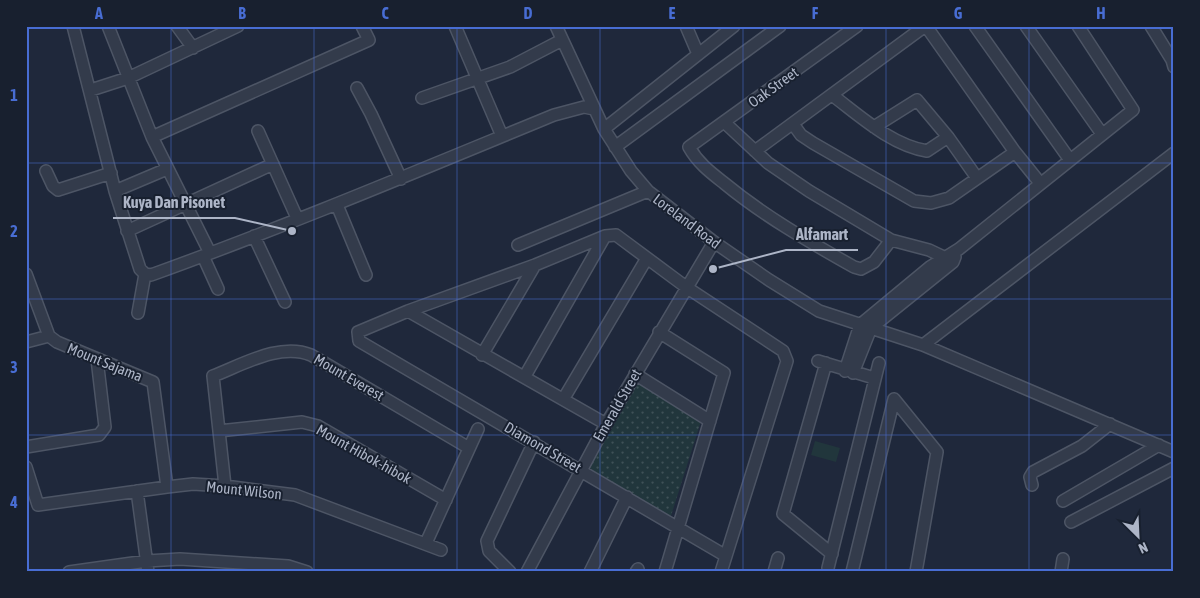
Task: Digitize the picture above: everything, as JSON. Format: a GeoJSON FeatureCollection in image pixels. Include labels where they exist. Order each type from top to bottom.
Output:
{"type":"FeatureCollection","features":[{"type":"Feature","properties":{"kind":"street"},"geometry":{"type":"LineString","coordinates":[[73,26],[127,231],[140,269],[145,274],[151,275],[298,218],[338,205],[554,115],[584,107],[594,109]]}},
{"type":"Feature","properties":{"kind":"street"},"geometry":{"type":"LineString","coordinates":[[108,26],[152,137],[185,204],[218,288]]}},
{"type":"Feature","properties":{"kind":"street"},"geometry":{"type":"LineString","coordinates":[[177,26],[193,48]]}},
{"type":"Feature","properties":{"kind":"street"},"geometry":{"type":"LineString","coordinates":[[91,90],[128,78],[238,26]]}},
{"type":"Feature","properties":{"kind":"street"},"geometry":{"type":"LineString","coordinates":[[152,137],[369,40],[362,26]]}},
{"type":"Feature","properties":{"kind":"street"},"geometry":{"type":"LineString","coordinates":[[455,26],[476,80],[502,136]]}},
{"type":"Feature","properties":{"kind":"street","name":"Loreland Road"},"geometry":{"type":"LineString","coordinates":[[556,26],[594,109],[615,147],[648,192],[714,242],[770,280],[820,310],[923,345],[1174,452]]}},
{"type":"Feature","properties":{"kind":"street"},"geometry":{"type":"LineString","coordinates":[[686,26],[698,54]]}},
{"type":"Feature","properties":{"kind":"street"},"geometry":{"type":"LineString","coordinates":[[604,129],[734,26]]}},
{"type":"Feature","properties":{"kind":"street"},"geometry":{"type":"LineString","coordinates":[[615,147],[780,26]]}},
{"type":"Feature","properties":{"kind":"street","name":"Oak Street"},"geometry":{"type":"LineString","coordinates":[[857,26],[689,147],[696,160],[741,198],[774,221],[854,267],[862,269],[874,262],[892,240]]}},
{"type":"Feature","properties":{"kind":"street"},"geometry":{"type":"LineString","coordinates":[[755,151],[925,26],[1015,152],[1040,183]]}},
{"type":"Feature","properties":{"kind":"street"},"geometry":{"type":"LineString","coordinates":[[976,26],[1070,160]]}},
{"type":"Feature","properties":{"kind":"street"},"geometry":{"type":"LineString","coordinates":[[1026,26],[1102,134]]}},
{"type":"Feature","properties":{"kind":"street"},"geometry":{"type":"LineString","coordinates":[[849,372],[865,326],[930,267],[949,260],[1040,183],[1134,110],[1078,26]]}},
{"type":"Feature","properties":{"kind":"street"},"geometry":{"type":"LineString","coordinates":[[1151,26],[1172,60],[1174,67]]}},
{"type":"Feature","properties":{"kind":"street"},"geometry":{"type":"LineString","coordinates":[[422,98],[510,68],[562,40]]}},
{"type":"Feature","properties":{"kind":"street"},"geometry":{"type":"LineString","coordinates":[[357,88],[401,179]]}},
{"type":"Feature","properties":{"kind":"street"},"geometry":{"type":"LineString","coordinates":[[832,95],[874,128],[918,149],[927,151],[948,137]]}},
{"type":"Feature","properties":{"kind":"street"},"geometry":{"type":"LineString","coordinates":[[874,128],[917,100],[948,137],[977,178]]}},
{"type":"Feature","properties":{"kind":"street"},"geometry":{"type":"LineString","coordinates":[[724,122],[768,163],[809,191],[892,240],[929,250],[949,260]]}},
{"type":"Feature","properties":{"kind":"street"},"geometry":{"type":"LineString","coordinates":[[793,124],[801,134],[813,143],[895,193],[914,201],[932,203],[949,198],[1015,152]]}},
{"type":"Feature","properties":{"kind":"street"},"geometry":{"type":"LineString","coordinates":[[258,131],[298,218]]}},
{"type":"Feature","properties":{"kind":"street"},"geometry":{"type":"LineString","coordinates":[[923,345],[1174,153]]}},
{"type":"Feature","properties":{"kind":"street"},"geometry":{"type":"LineString","coordinates":[[127,231],[273,164]]}},
{"type":"Feature","properties":{"kind":"street"},"geometry":{"type":"LineString","coordinates":[[116,191],[167,169]]}},
{"type":"Feature","properties":{"kind":"street"},"geometry":{"type":"LineString","coordinates":[[46,171],[53,186],[58,190],[111,173]]}},
{"type":"Feature","properties":{"kind":"street"},"geometry":{"type":"LineString","coordinates":[[518,246],[648,192]]}},
{"type":"Feature","properties":{"kind":"street"},"geometry":{"type":"LineString","coordinates":[[338,205],[366,275]]}},
{"type":"Feature","properties":{"kind":"street"},"geometry":{"type":"LineString","coordinates":[[408,311],[535,265],[605,236],[616,235],[686,287],[787,356],[721,572]]}},
{"type":"Feature","properties":{"kind":"street"},"geometry":{"type":"LineString","coordinates":[[254,236],[285,302]]}},
{"type":"Feature","properties":{"kind":"street"},"geometry":{"type":"LineString","coordinates":[[525,376],[605,236]]}},
{"type":"Feature","properties":{"kind":"street","name":"Emerald Street"},"geometry":{"type":"LineString","coordinates":[[527,572],[606,424],[714,242]]}},
{"type":"Feature","properties":{"kind":"street"},"geometry":{"type":"LineString","coordinates":[[564,398],[647,258]]}},
{"type":"Feature","properties":{"kind":"street"},"geometry":{"type":"LineString","coordinates":[[482,355],[535,265]]}},
{"type":"Feature","properties":{"kind":"street","name":"Mount Sajama"},"geometry":{"type":"LineString","coordinates":[[26,274],[49,336],[97,359],[154,382],[167,487]]}},
{"type":"Feature","properties":{"kind":"street"},"geometry":{"type":"LineString","coordinates":[[138,313],[145,274]]}},
{"type":"Feature","properties":{"kind":"street"},"geometry":{"type":"LineString","coordinates":[[408,311],[482,355],[564,398],[606,424]]}},
{"type":"Feature","properties":{"kind":"street","name":"Diamond Street"},"geometry":{"type":"LineString","coordinates":[[408,311],[361,329],[357,336],[359,341],[726,556]]}},
{"type":"Feature","properties":{"kind":"street"},"geometry":{"type":"LineString","coordinates":[[659,332],[724,373],[665,572]]}},
{"type":"Feature","properties":{"kind":"street"},"geometry":{"type":"LineString","coordinates":[[26,342],[49,336]]}},
{"type":"Feature","properties":{"kind":"street","name":"Mount Everest"},"geometry":{"type":"LineString","coordinates":[[225,486],[213,376],[263,356],[299,350],[311,354],[469,448]]}},
{"type":"Feature","properties":{"kind":"street"},"geometry":{"type":"LineString","coordinates":[[26,447],[99,435],[103,432],[105,427],[97,359]]}},
{"type":"Feature","properties":{"kind":"street"},"geometry":{"type":"LineString","coordinates":[[832,554],[783,514],[822,362],[849,372],[874,378]]}},
{"type":"Feature","properties":{"kind":"street"},"geometry":{"type":"LineString","coordinates":[[828,568],[879,363]]}},
{"type":"Feature","properties":{"kind":"street"},"geometry":{"type":"LineString","coordinates":[[636,374],[710,421]]}},
{"type":"Feature","properties":{"kind":"street"},"geometry":{"type":"LineString","coordinates":[[852,572],[894,399],[937,452],[916,572]]}},
{"type":"Feature","properties":{"kind":"street","name":"Mount Hibok-hibok"},"geometry":{"type":"LineString","coordinates":[[219,431],[302,422],[318,426],[446,500]]}},
{"type":"Feature","properties":{"kind":"street"},"geometry":{"type":"LineString","coordinates":[[1032,485],[1030,477],[1033,472],[1082,446],[1110,424]]}},
{"type":"Feature","properties":{"kind":"street"},"geometry":{"type":"LineString","coordinates":[[426,543],[478,429]]}},
{"type":"Feature","properties":{"kind":"street"},"geometry":{"type":"LineString","coordinates":[[510,572],[489,551],[487,541],[534,442]]}},
{"type":"Feature","properties":{"kind":"street"},"geometry":{"type":"LineString","coordinates":[[1063,501],[1159,445]]}},
{"type":"Feature","properties":{"kind":"street","name":"Mount Wilson"},"geometry":{"type":"LineString","coordinates":[[26,467],[38,505],[193,484],[225,486],[295,495],[441,550]]}},
{"type":"Feature","properties":{"kind":"street"},"geometry":{"type":"LineString","coordinates":[[1072,522],[1174,468]]}},
{"type":"Feature","properties":{"kind":"street"},"geometry":{"type":"LineString","coordinates":[[137,491],[148,566]]}},
{"type":"Feature","properties":{"kind":"street"},"geometry":{"type":"LineString","coordinates":[[590,572],[627,497]]}},
{"type":"Feature","properties":{"kind":"street"},"geometry":{"type":"LineString","coordinates":[[774,572],[778,558]]}},
{"type":"Feature","properties":{"kind":"street"},"geometry":{"type":"LineString","coordinates":[[1061,572],[1063,559]]}},
{"type":"Feature","properties":{"kind":"street"},"geometry":{"type":"LineString","coordinates":[[213,560],[213,572]]}},
{"type":"Feature","properties":{"kind":"street"},"geometry":{"type":"LineString","coordinates":[[69,572],[213,560],[288,566],[307,572]]}},
{"type":"Feature","properties":{"kind":"green space"},"geometry":{"type":"Polygon","coordinates":[[[638,382],[701,421],[670,519],[589,469],[638,382]]]}},
{"type":"Feature","properties":{"kind":"green space"},"geometry":{"type":"Polygon","coordinates":[[[815,441],[840,448],[836,462],[811,455],[815,441]]]}},
{"type":"Feature","properties":{"kind":"place","name":"Kuya Dan Pisonet"},"geometry":{"type":"Point","coordinates":[292,231]}},
{"type":"Feature","properties":{"kind":"place","name":"Alfamart"},"geometry":{"type":"Point","coordinates":[713,269]}}]}
